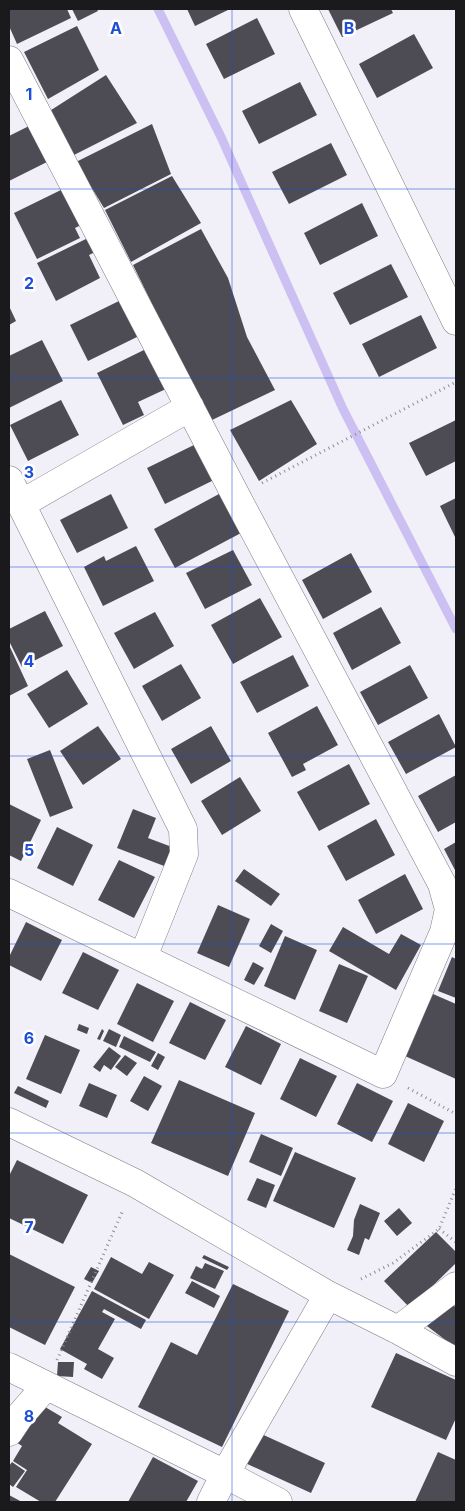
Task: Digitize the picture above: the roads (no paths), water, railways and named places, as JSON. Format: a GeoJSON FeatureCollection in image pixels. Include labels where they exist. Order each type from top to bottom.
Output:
{"type":"FeatureCollection","features":[{"type":"Feature","properties":{"kind":"street"},"geometry":{"type":"LineString","coordinates":[[303,9],[456,321]]}},
{"type":"Feature","properties":{"kind":"street"},"geometry":{"type":"LineString","coordinates":[[9,893],[383,1074],[444,932],[448,909],[442,884],[13,77]]}},
{"type":"Feature","properties":{"kind":"street"},"geometry":{"type":"LineString","coordinates":[[21,504],[190,407]]}},
{"type":"Feature","properties":{"kind":"street"},"geometry":{"type":"LineString","coordinates":[[9,480],[183,829],[184,854],[143,957]]}},
{"type":"Feature","properties":{"kind":"street"},"geometry":{"type":"LineString","coordinates":[[9,1122],[134,1184],[328,1295],[456,1362]]}},
{"type":"Feature","properties":{"kind":"street"},"geometry":{"type":"LineString","coordinates":[[398,1330],[456,1286]]}},
{"type":"Feature","properties":{"kind":"street"},"geometry":{"type":"LineString","coordinates":[[211,1502],[225,1474],[328,1295]]}},
{"type":"Feature","properties":{"kind":"street"},"geometry":{"type":"LineString","coordinates":[[9,1367],[278,1502]]}},
{"type":"Feature","properties":{"kind":"street"},"geometry":{"type":"LineString","coordinates":[[9,1432],[19,1417],[46,1386]]}},
{"type":"Feature","properties":{"kind":"waterway"},"geometry":{"type":"LineString","coordinates":[[158,9],[221,137],[343,409],[456,629]]}}]}
